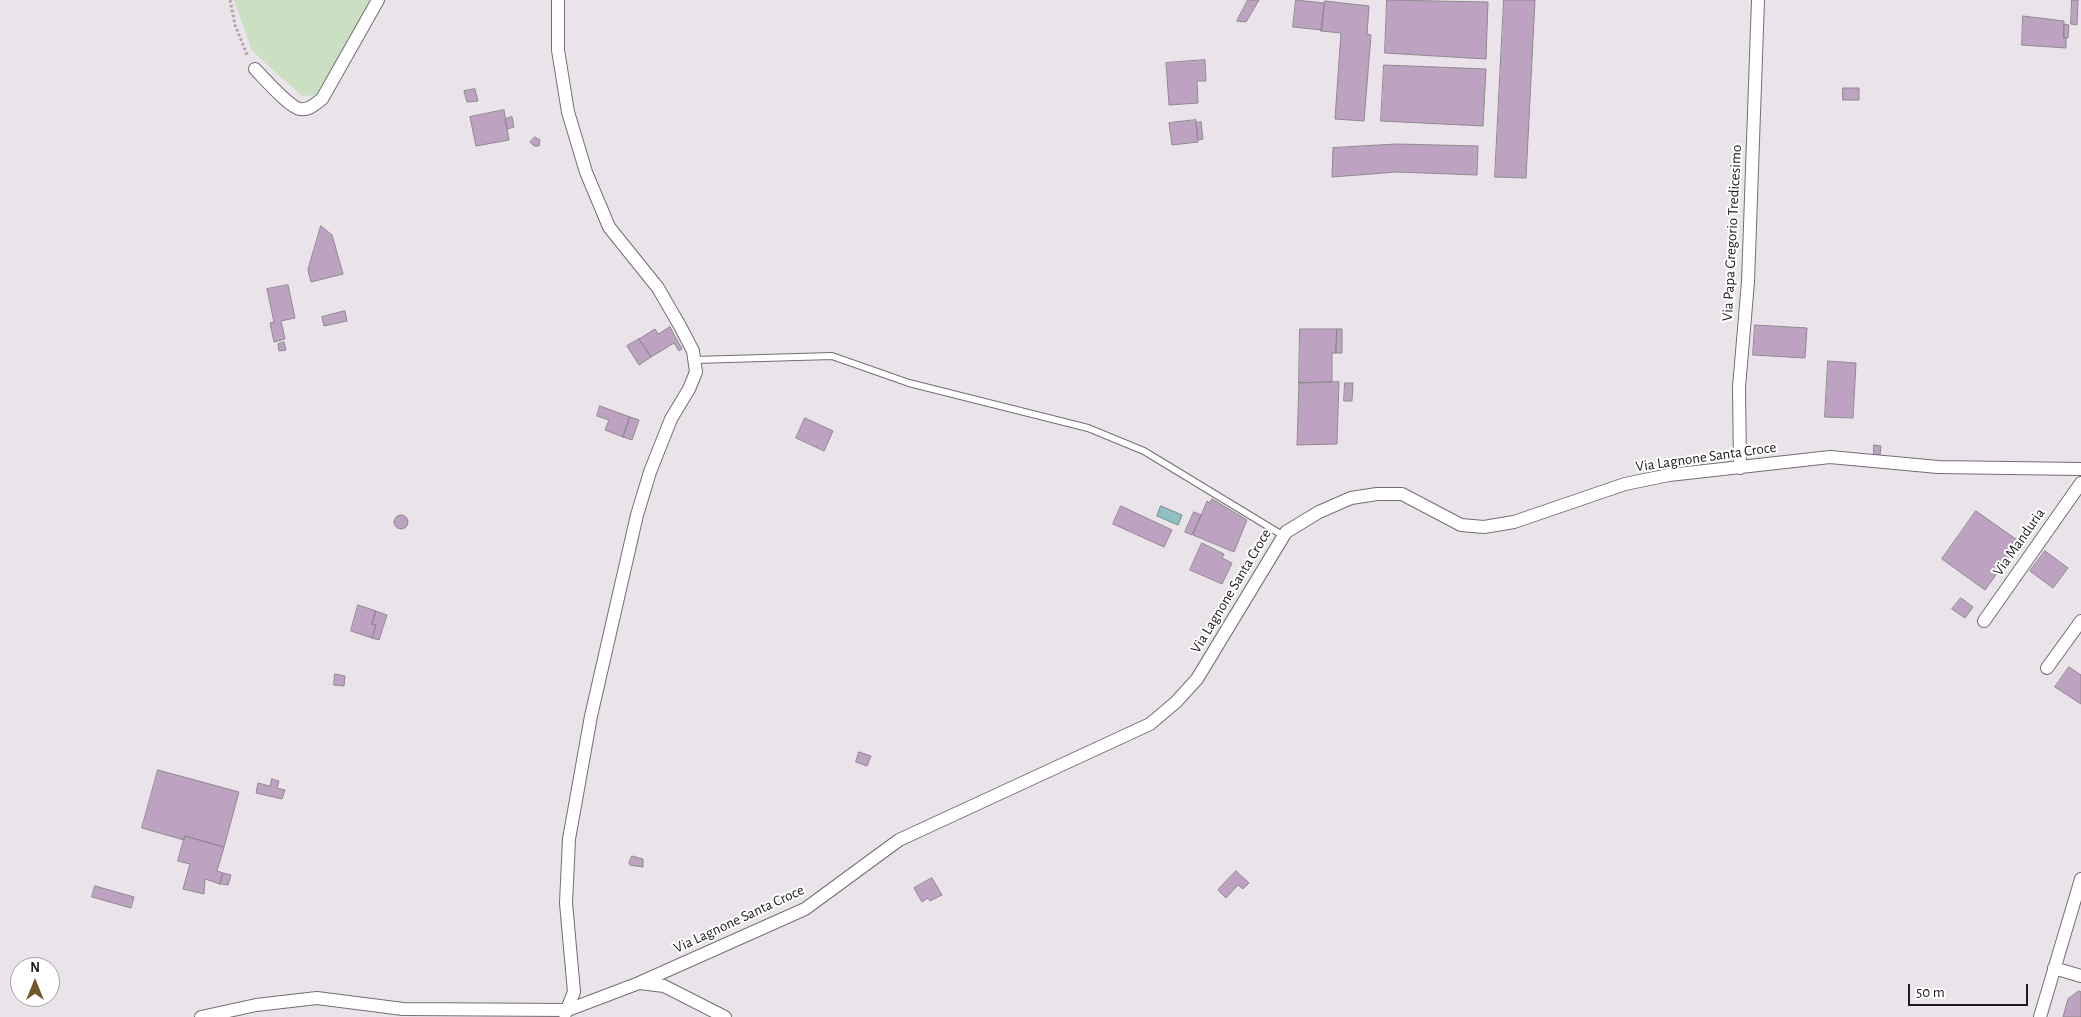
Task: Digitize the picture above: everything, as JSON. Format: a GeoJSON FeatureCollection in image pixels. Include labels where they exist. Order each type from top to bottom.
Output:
{"type":"FeatureCollection","features":[{"type":"Feature","properties":{"kind":"street"},"geometry":{"type":"LineString","coordinates":[[255,69],[291,104],[300,109],[311,107],[322,98],[378,0]]}},
{"type":"Feature","properties":{"kind":"street"},"geometry":{"type":"LineString","coordinates":[[201,1017],[256,1005],[317,998],[403,1009],[565,1014],[574,992],[566,902],[569,839],[591,716],[637,515],[650,472],[671,419],[689,389],[696,372],[692,350],[658,288],[609,228],[586,172],[568,112],[558,50],[558,0]]}},
{"type":"Feature","properties":{"kind":"street","name":"Via Papa Gregorio Tredicesimo"},"geometry":{"type":"LineString","coordinates":[[1740,468],[1739,387],[1748,282],[1758,0]]}},
{"type":"Feature","properties":{"kind":"street","name":"Via Lagnone Santa Croce"},"geometry":{"type":"LineString","coordinates":[[565,1014],[805,910],[899,840],[1150,724],[1176,702],[1197,679],[1286,532],[1319,512],[1351,498],[1368,495],[1402,494],[1461,525],[1484,527],[1514,522],[1625,484],[1669,476],[1830,457],[1938,467],[2081,470]]}},
{"type":"Feature","properties":{"kind":"street","name":"Via Manduria"},"geometry":{"type":"LineString","coordinates":[[1984,621],[2081,483]]}},
{"type":"Feature","properties":{"kind":"street"},"geometry":{"type":"LineString","coordinates":[[2047,668],[2081,621]]}},
{"type":"Feature","properties":{"kind":"street"},"geometry":{"type":"LineString","coordinates":[[2040,1017],[2081,879]]}},
{"type":"Feature","properties":{"kind":"street"},"geometry":{"type":"LineString","coordinates":[[2054,968],[2081,976]]}},
{"type":"Feature","properties":{"kind":"street"},"geometry":{"type":"LineString","coordinates":[[639,983],[664,986],[725,1017]]}},
{"type":"Feature","properties":{"kind":"lane"},"geometry":{"type":"LineString","coordinates":[[694,360],[832,356],[909,382],[1088,428],[1144,451],[1284,536]]}},
{"type":"Feature","properties":{"kind":"path"},"geometry":{"type":"LineString","coordinates":[[230,0],[234,25],[242,46],[255,69]]}},
{"type":"Feature","properties":{"kind":"green space"},"geometry":{"type":"Polygon","coordinates":[[[234,0],[385,0],[318,95],[302,96],[252,51],[234,0]]]}},
{"type":"Feature","properties":{"kind":"water"},"geometry":{"type":"Polygon","coordinates":[[[1161,506],[1182,515],[1178,525],[1157,516],[1161,506]]]}},
{"type":"Feature","properties":{"kind":"building"},"geometry":{"type":"Polygon","coordinates":[[[1248,0],[1259,0],[1246,22],[1237,21],[1248,0]]]}},
{"type":"Feature","properties":{"kind":"building"},"geometry":{"type":"Polygon","coordinates":[[[1296,0],[1324,3],[1322,30],[1293,27],[1296,0]]]}},
{"type":"Feature","properties":{"kind":"building"},"geometry":{"type":"Polygon","coordinates":[[[1387,0],[1488,2],[1486,59],[1385,53],[1387,0]]]}},
{"type":"Feature","properties":{"kind":"building"},"geometry":{"type":"Polygon","coordinates":[[[1504,0],[1535,0],[1526,178],[1495,177],[1504,0]]]}},
{"type":"Feature","properties":{"kind":"building"},"geometry":{"type":"Polygon","coordinates":[[[2072,0],[2078,0],[2077,25],[2071,24],[2072,0]]]}},
{"type":"Feature","properties":{"kind":"building"},"geometry":{"type":"Polygon","coordinates":[[[1325,1],[1369,6],[1367,34],[1371,35],[1364,121],[1335,119],[1341,33],[1321,31],[1325,1]]]}},
{"type":"Feature","properties":{"kind":"building"},"geometry":{"type":"Polygon","coordinates":[[[2023,16],[2064,21],[2066,48],[2022,45],[2023,16]]]}},
{"type":"Feature","properties":{"kind":"building"},"geometry":{"type":"Polygon","coordinates":[[[2064,24],[2069,25],[2068,38],[2064,38],[2064,24]]]}},
{"type":"Feature","properties":{"kind":"building"},"geometry":{"type":"Polygon","coordinates":[[[1205,60],[1206,81],[1197,81],[1198,103],[1169,105],[1166,63],[1205,60]]]}},
{"type":"Feature","properties":{"kind":"building"},"geometry":{"type":"Polygon","coordinates":[[[1384,65],[1486,69],[1483,126],[1381,121],[1384,65]]]}},
{"type":"Feature","properties":{"kind":"building"},"geometry":{"type":"Polygon","coordinates":[[[1843,88],[1859,88],[1859,100],[1843,100],[1843,88]]]}},
{"type":"Feature","properties":{"kind":"building"},"geometry":{"type":"Polygon","coordinates":[[[475,89],[478,101],[467,102],[464,91],[475,89]]]}},
{"type":"Feature","properties":{"kind":"building"},"geometry":{"type":"Polygon","coordinates":[[[504,110],[509,140],[476,146],[470,117],[504,110]]]}},
{"type":"Feature","properties":{"kind":"building"},"geometry":{"type":"Polygon","coordinates":[[[512,117],[514,127],[507,129],[505,119],[512,117]]]}},
{"type":"Feature","properties":{"kind":"building"},"geometry":{"type":"Polygon","coordinates":[[[1196,120],[1198,142],[1172,145],[1169,123],[1196,120]]]}},
{"type":"Feature","properties":{"kind":"building"},"geometry":{"type":"Polygon","coordinates":[[[1201,122],[1203,139],[1198,140],[1196,123],[1201,122]]]}},
{"type":"Feature","properties":{"kind":"building"},"geometry":{"type":"Polygon","coordinates":[[[535,137],[540,140],[539,146],[534,146],[530,142],[535,137]]]}},
{"type":"Feature","properties":{"kind":"building"},"geometry":{"type":"Polygon","coordinates":[[[1397,144],[1478,146],[1477,175],[1397,172],[1332,177],[1333,148],[1397,144]]]}},
{"type":"Feature","properties":{"kind":"building"},"geometry":{"type":"Polygon","coordinates":[[[321,226],[332,235],[343,274],[311,282],[308,270],[321,226]]]}},
{"type":"Feature","properties":{"kind":"building"},"geometry":{"type":"Polygon","coordinates":[[[288,285],[295,318],[281,321],[285,339],[274,342],[270,323],[274,322],[267,289],[288,285]]]}},
{"type":"Feature","properties":{"kind":"building"},"geometry":{"type":"Polygon","coordinates":[[[345,311],[347,321],[324,326],[322,317],[345,311]]]}},
{"type":"Feature","properties":{"kind":"building"},"geometry":{"type":"Polygon","coordinates":[[[1755,325],[1807,328],[1805,358],[1753,355],[1755,325]]]}},
{"type":"Feature","properties":{"kind":"building"},"geometry":{"type":"Polygon","coordinates":[[[670,327],[682,349],[679,351],[674,343],[651,357],[639,339],[655,329],[658,334],[670,327]]]}},
{"type":"Feature","properties":{"kind":"building"},"geometry":{"type":"Polygon","coordinates":[[[1300,329],[1337,329],[1336,353],[1332,353],[1332,382],[1299,383],[1300,329]]]}},
{"type":"Feature","properties":{"kind":"building"},"geometry":{"type":"Polygon","coordinates":[[[1337,329],[1342,329],[1342,353],[1336,353],[1337,329]]]}},
{"type":"Feature","properties":{"kind":"building"},"geometry":{"type":"Polygon","coordinates":[[[639,339],[651,357],[639,365],[627,346],[639,339]]]}},
{"type":"Feature","properties":{"kind":"building"},"geometry":{"type":"Polygon","coordinates":[[[284,342],[286,350],[279,351],[278,344],[284,342]]]}},
{"type":"Feature","properties":{"kind":"building"},"geometry":{"type":"Polygon","coordinates":[[[1828,361],[1856,363],[1853,418],[1825,417],[1828,361]]]}},
{"type":"Feature","properties":{"kind":"building"},"geometry":{"type":"Polygon","coordinates":[[[1339,382],[1337,444],[1297,445],[1299,383],[1339,382]]]}},
{"type":"Feature","properties":{"kind":"building"},"geometry":{"type":"Polygon","coordinates":[[[1345,383],[1353,383],[1352,401],[1344,401],[1345,383]]]}},
{"type":"Feature","properties":{"kind":"building"},"geometry":{"type":"Polygon","coordinates":[[[600,406],[630,417],[623,437],[605,430],[609,420],[597,416],[600,406]]]}},
{"type":"Feature","properties":{"kind":"building"},"geometry":{"type":"Polygon","coordinates":[[[630,417],[639,420],[632,440],[623,437],[630,417]]]}},
{"type":"Feature","properties":{"kind":"building"},"geometry":{"type":"Polygon","coordinates":[[[805,418],[833,431],[824,451],[796,438],[805,418]]]}},
{"type":"Feature","properties":{"kind":"building"},"geometry":{"type":"Polygon","coordinates":[[[1874,445],[1881,446],[1880,455],[1874,454],[1874,445]]]}},
{"type":"Feature","properties":{"kind":"building"},"geometry":{"type":"Polygon","coordinates":[[[1212,499],[1247,520],[1234,552],[1193,535],[1207,501],[1210,503],[1212,499]]]}},
{"type":"Feature","properties":{"kind":"building"},"geometry":{"type":"Polygon","coordinates":[[[1121,506],[1172,530],[1164,547],[1113,524],[1121,506]]]}},
{"type":"Feature","properties":{"kind":"building"},"geometry":{"type":"Polygon","coordinates":[[[1976,511],[2020,542],[1985,590],[1942,559],[1976,511]]]}},
{"type":"Feature","properties":{"kind":"building"},"geometry":{"type":"Polygon","coordinates":[[[1194,512],[1201,515],[1192,535],[1185,532],[1194,512]]]}},
{"type":"Feature","properties":{"kind":"building"},"geometry":{"type":"Polygon","coordinates":[[[401,515],[406,517],[408,522],[406,527],[401,529],[396,527],[394,522],[396,517],[401,515]]]}},
{"type":"Feature","properties":{"kind":"building"},"geometry":{"type":"Polygon","coordinates":[[[1202,543],[1224,554],[1222,558],[1232,563],[1222,584],[1190,570],[1202,543]]]}},
{"type":"Feature","properties":{"kind":"building"},"geometry":{"type":"Polygon","coordinates":[[[2045,551],[2068,568],[2053,588],[2030,571],[2045,551]]]}},
{"type":"Feature","properties":{"kind":"building"},"geometry":{"type":"Polygon","coordinates":[[[1961,598],[1973,607],[1965,618],[1952,609],[1961,598]]]}},
{"type":"Feature","properties":{"kind":"building"},"geometry":{"type":"Polygon","coordinates":[[[358,605],[376,611],[372,624],[376,625],[372,638],[351,631],[358,605]]]}},
{"type":"Feature","properties":{"kind":"building"},"geometry":{"type":"Polygon","coordinates":[[[376,611],[387,615],[379,640],[372,638],[376,625],[372,624],[376,611]]]}},
{"type":"Feature","properties":{"kind":"building"},"geometry":{"type":"Polygon","coordinates":[[[2069,667],[2081,675],[2081,704],[2055,687],[2069,667]]]}},
{"type":"Feature","properties":{"kind":"building"},"geometry":{"type":"Polygon","coordinates":[[[335,674],[345,676],[344,686],[334,685],[335,674]]]}},
{"type":"Feature","properties":{"kind":"building"},"geometry":{"type":"Polygon","coordinates":[[[859,752],[871,756],[867,766],[856,762],[859,752]]]}},
{"type":"Feature","properties":{"kind":"building"},"geometry":{"type":"Polygon","coordinates":[[[158,770],[239,792],[224,847],[185,836],[184,840],[142,828],[158,770]]]}},
{"type":"Feature","properties":{"kind":"building"},"geometry":{"type":"Polygon","coordinates":[[[272,779],[279,781],[277,788],[285,790],[282,799],[256,793],[258,783],[270,786],[272,779]]]}},
{"type":"Feature","properties":{"kind":"building"},"geometry":{"type":"Polygon","coordinates":[[[185,836],[224,847],[217,871],[223,873],[220,884],[205,879],[204,894],[183,889],[190,864],[178,861],[185,836]]]}},
{"type":"Feature","properties":{"kind":"building"},"geometry":{"type":"Polygon","coordinates":[[[632,856],[643,859],[643,867],[630,865],[632,856]]]}},
{"type":"Feature","properties":{"kind":"building"},"geometry":{"type":"Polygon","coordinates":[[[1236,871],[1249,883],[1243,889],[1238,885],[1226,898],[1218,890],[1236,871]]]}},
{"type":"Feature","properties":{"kind":"building"},"geometry":{"type":"Polygon","coordinates":[[[223,873],[231,875],[228,885],[220,884],[223,873]]]}},
{"type":"Feature","properties":{"kind":"building"},"geometry":{"type":"Polygon","coordinates":[[[932,878],[942,895],[930,901],[928,898],[922,902],[914,888],[932,878]]]}},
{"type":"Feature","properties":{"kind":"building"},"geometry":{"type":"Polygon","coordinates":[[[95,886],[134,897],[131,908],[92,897],[95,886]]]}},
{"type":"Feature","properties":{"kind":"building"},"geometry":{"type":"Polygon","coordinates":[[[2079,991],[2081,992],[2081,1017],[2063,1017],[2068,999],[2079,991]]]}}]}
